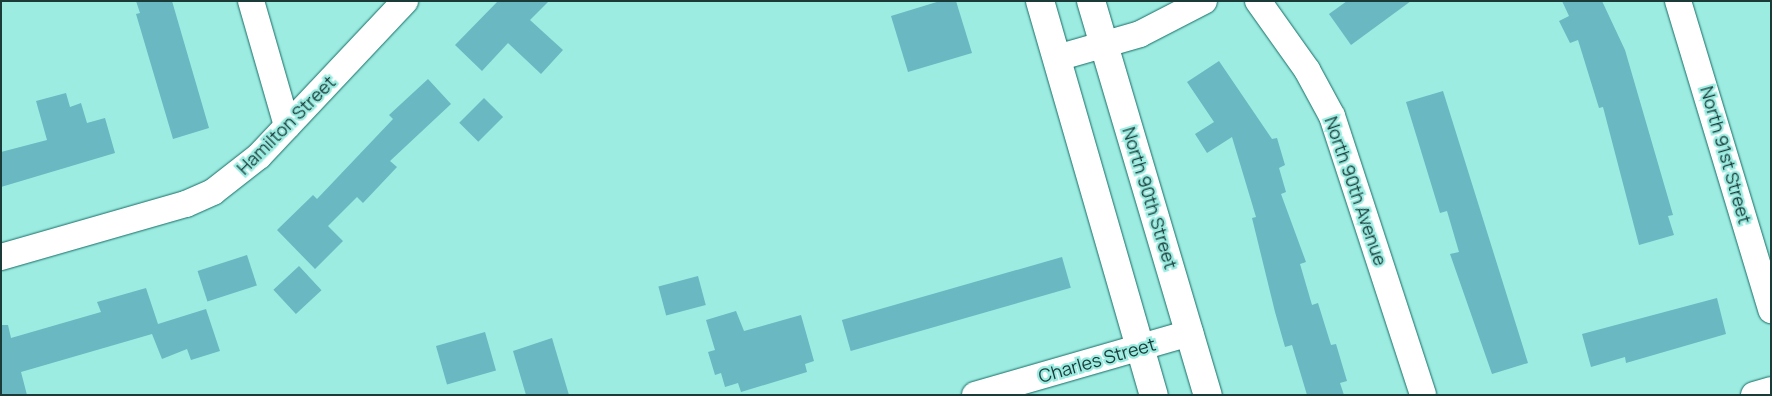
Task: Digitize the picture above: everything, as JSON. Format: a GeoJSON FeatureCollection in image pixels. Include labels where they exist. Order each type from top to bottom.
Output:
{"type":"FeatureCollection","features":[{"type":"Feature","properties":{"kind":"main road"},"geometry":{"type":"LineString","coordinates":[[1040,1],[1154,395]]}},
{"type":"Feature","properties":{"kind":"main road","name":"North 90th Street"},"geometry":{"type":"LineString","coordinates":[[1091,1],[1208,395]]}},
{"type":"Feature","properties":{"kind":"street"},"geometry":{"type":"LineString","coordinates":[[251,1],[287,126]]}},
{"type":"Feature","properties":{"kind":"street","name":"Hamilton Street"},"geometry":{"type":"LineString","coordinates":[[1,257],[186,204],[213,192],[259,156],[405,1]]}},
{"type":"Feature","properties":{"kind":"street"},"geometry":{"type":"LineString","coordinates":[[1057,58],[1166,24],[1204,1]]}},
{"type":"Feature","properties":{"kind":"street","name":"North 90th Avenue"},"geometry":{"type":"LineString","coordinates":[[1258,1],[1307,70],[1332,116],[1423,395]]}},
{"type":"Feature","properties":{"kind":"street","name":"North 91st Street"},"geometry":{"type":"LineString","coordinates":[[1678,1],[1771,310]]}},
{"type":"Feature","properties":{"kind":"street","name":"Charles Street"},"geometry":{"type":"LineString","coordinates":[[975,395],[1190,333]]}},
{"type":"Feature","properties":{"kind":"street"},"geometry":{"type":"LineString","coordinates":[[1754,395],[1771,390]]}},
{"type":"Feature","properties":{"kind":"building"},"geometry":{"type":"Polygon","coordinates":[[[136,1],[172,1],[209,128],[173,139],[136,14],[140,13],[136,1]]]}},
{"type":"Feature","properties":{"kind":"building"},"geometry":{"type":"Polygon","coordinates":[[[498,1],[549,1],[530,20],[563,50],[541,74],[508,43],[482,71],[455,45],[498,1]]]}},
{"type":"Feature","properties":{"kind":"building"},"geometry":{"type":"Polygon","coordinates":[[[940,1],[956,1],[972,53],[908,72],[891,16],[940,1]]]}},
{"type":"Feature","properties":{"kind":"building"},"geometry":{"type":"Polygon","coordinates":[[[1347,1],[1411,1],[1351,45],[1329,14],[1347,1]]]}},
{"type":"Feature","properties":{"kind":"building"},"geometry":{"type":"Polygon","coordinates":[[[1562,1],[1602,1],[1625,50],[1673,215],[1668,216],[1674,235],[1639,245],[1603,107],[1599,108],[1578,40],[1570,43],[1559,21],[1569,16],[1562,1]]]}},
{"type":"Feature","properties":{"kind":"building"},"geometry":{"type":"Polygon","coordinates":[[[1219,61],[1272,139],[1277,138],[1285,165],[1279,168],[1286,192],[1281,194],[1306,262],[1300,264],[1312,305],[1318,303],[1331,345],[1336,344],[1347,381],[1340,383],[1344,395],[1307,395],[1292,345],[1285,347],[1252,218],[1256,217],[1232,137],[1207,153],[1195,134],[1214,122],[1187,82],[1219,61]]]}},
{"type":"Feature","properties":{"kind":"building"},"geometry":{"type":"Polygon","coordinates":[[[428,79],[451,104],[390,161],[397,167],[363,203],[357,197],[328,226],[343,241],[315,269],[277,230],[313,195],[317,199],[393,119],[389,115],[428,79]]]}},
{"type":"Feature","properties":{"kind":"building"},"geometry":{"type":"Polygon","coordinates":[[[1443,91],[1528,363],[1492,374],[1450,254],[1459,252],[1447,211],[1440,213],[1406,102],[1443,91]]]}},
{"type":"Feature","properties":{"kind":"building"},"geometry":{"type":"Polygon","coordinates":[[[66,93],[70,107],[81,103],[87,123],[105,118],[115,153],[1,187],[1,152],[47,140],[36,101],[66,93]]]}},
{"type":"Feature","properties":{"kind":"building"},"geometry":{"type":"Polygon","coordinates":[[[484,98],[503,117],[478,142],[459,123],[484,98]]]}},
{"type":"Feature","properties":{"kind":"building"},"geometry":{"type":"Polygon","coordinates":[[[247,255],[257,285],[207,302],[198,271],[247,255]]]}},
{"type":"Feature","properties":{"kind":"building"},"geometry":{"type":"Polygon","coordinates":[[[1062,257],[1071,288],[851,351],[842,320],[1062,257]]]}},
{"type":"Feature","properties":{"kind":"building"},"geometry":{"type":"Polygon","coordinates":[[[299,266],[322,290],[296,314],[273,290],[299,266]]]}},
{"type":"Feature","properties":{"kind":"building"},"geometry":{"type":"Polygon","coordinates":[[[698,276],[706,305],[666,316],[658,287],[698,276]]]}},
{"type":"Feature","properties":{"kind":"building"},"geometry":{"type":"Polygon","coordinates":[[[146,288],[158,324],[206,309],[220,351],[191,360],[187,349],[162,359],[152,334],[21,372],[27,395],[1,395],[1,325],[8,325],[11,338],[101,312],[97,302],[146,288]]]}},
{"type":"Feature","properties":{"kind":"building"},"geometry":{"type":"Polygon","coordinates":[[[1717,298],[1726,334],[1626,363],[1625,357],[1591,367],[1582,334],[1717,298]]]}},
{"type":"Feature","properties":{"kind":"building"},"geometry":{"type":"Polygon","coordinates":[[[736,311],[744,331],[801,315],[814,361],[805,364],[807,372],[741,392],[738,383],[725,387],[721,373],[715,375],[708,352],[715,350],[706,320],[736,311]]]}},
{"type":"Feature","properties":{"kind":"building"},"geometry":{"type":"Polygon","coordinates":[[[485,332],[496,370],[447,385],[436,346],[485,332]]]}},
{"type":"Feature","properties":{"kind":"building"},"geometry":{"type":"Polygon","coordinates":[[[552,338],[569,395],[526,395],[513,351],[552,338]]]}}]}
